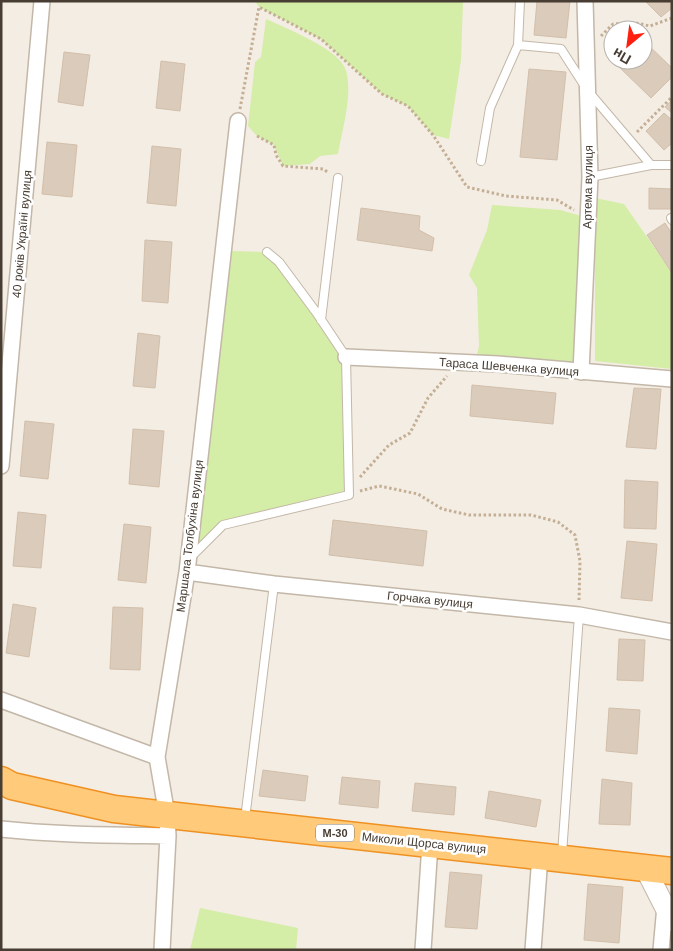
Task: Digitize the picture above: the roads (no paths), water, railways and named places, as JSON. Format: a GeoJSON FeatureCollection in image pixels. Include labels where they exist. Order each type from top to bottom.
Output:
{"type":"FeatureCollection","features":[{"type":"Feature","properties":{"kind":"highway","name":"Миколи Щорса вулиця"},"geometry":{"type":"LineString","coordinates":[[1,780],[12,786],[114,809],[167,825],[244,824],[672,871]]}},
{"type":"Feature","properties":{"kind":"street","name":"40 років Україні вулиця"},"geometry":{"type":"LineString","coordinates":[[1,466],[42,1]]}},
{"type":"Feature","properties":{"kind":"street","name":"Артема вулиця"},"geometry":{"type":"LineString","coordinates":[[581,372],[590,178],[585,1]]}},
{"type":"Feature","properties":{"kind":"street","name":"Маршала Толбухіна вулиця"},"geometry":{"type":"LineString","coordinates":[[162,950],[167,825],[157,758],[188,566],[238,121]]}},
{"type":"Feature","properties":{"kind":"street","name":"Тараса Шевченка вулиця"},"geometry":{"type":"LineString","coordinates":[[346,357],[461,362],[672,379]]}},
{"type":"Feature","properties":{"kind":"street","name":"Горчака вулиця"},"geometry":{"type":"LineString","coordinates":[[188,566],[274,584],[579,615],[672,632]]}},
{"type":"Feature","properties":{"kind":"street"},"geometry":{"type":"LineString","coordinates":[[1,700],[157,758]]}},
{"type":"Feature","properties":{"kind":"street"},"geometry":{"type":"LineString","coordinates":[[1,829],[103,835],[167,825]]}},
{"type":"Feature","properties":{"kind":"street"},"geometry":{"type":"LineString","coordinates":[[423,950],[430,844]]}},
{"type":"Feature","properties":{"kind":"street"},"geometry":{"type":"LineString","coordinates":[[533,950],[550,857]]}},
{"type":"Feature","properties":{"kind":"street"},"geometry":{"type":"LineString","coordinates":[[645,868],[668,914],[661,950]]}},
{"type":"Feature","properties":{"kind":"lane"},"geometry":{"type":"LineString","coordinates":[[482,161],[490,108],[518,45],[520,1]]}},
{"type":"Feature","properties":{"kind":"lane"},"geometry":{"type":"LineString","coordinates":[[518,45],[561,49],[588,91],[651,165]]}},
{"type":"Feature","properties":{"kind":"lane"},"geometry":{"type":"LineString","coordinates":[[590,178],[651,165],[672,165]]}},
{"type":"Feature","properties":{"kind":"lane"},"geometry":{"type":"LineString","coordinates":[[322,320],[338,178]]}},
{"type":"Feature","properties":{"kind":"lane"},"geometry":{"type":"LineString","coordinates":[[188,566],[223,525],[348,491],[346,357],[322,320],[279,262],[267,252]]}},
{"type":"Feature","properties":{"kind":"lane"},"geometry":{"type":"LineString","coordinates":[[244,824],[274,584]]}},
{"type":"Feature","properties":{"kind":"lane"},"geometry":{"type":"LineString","coordinates":[[550,857],[579,615]]}}]}
